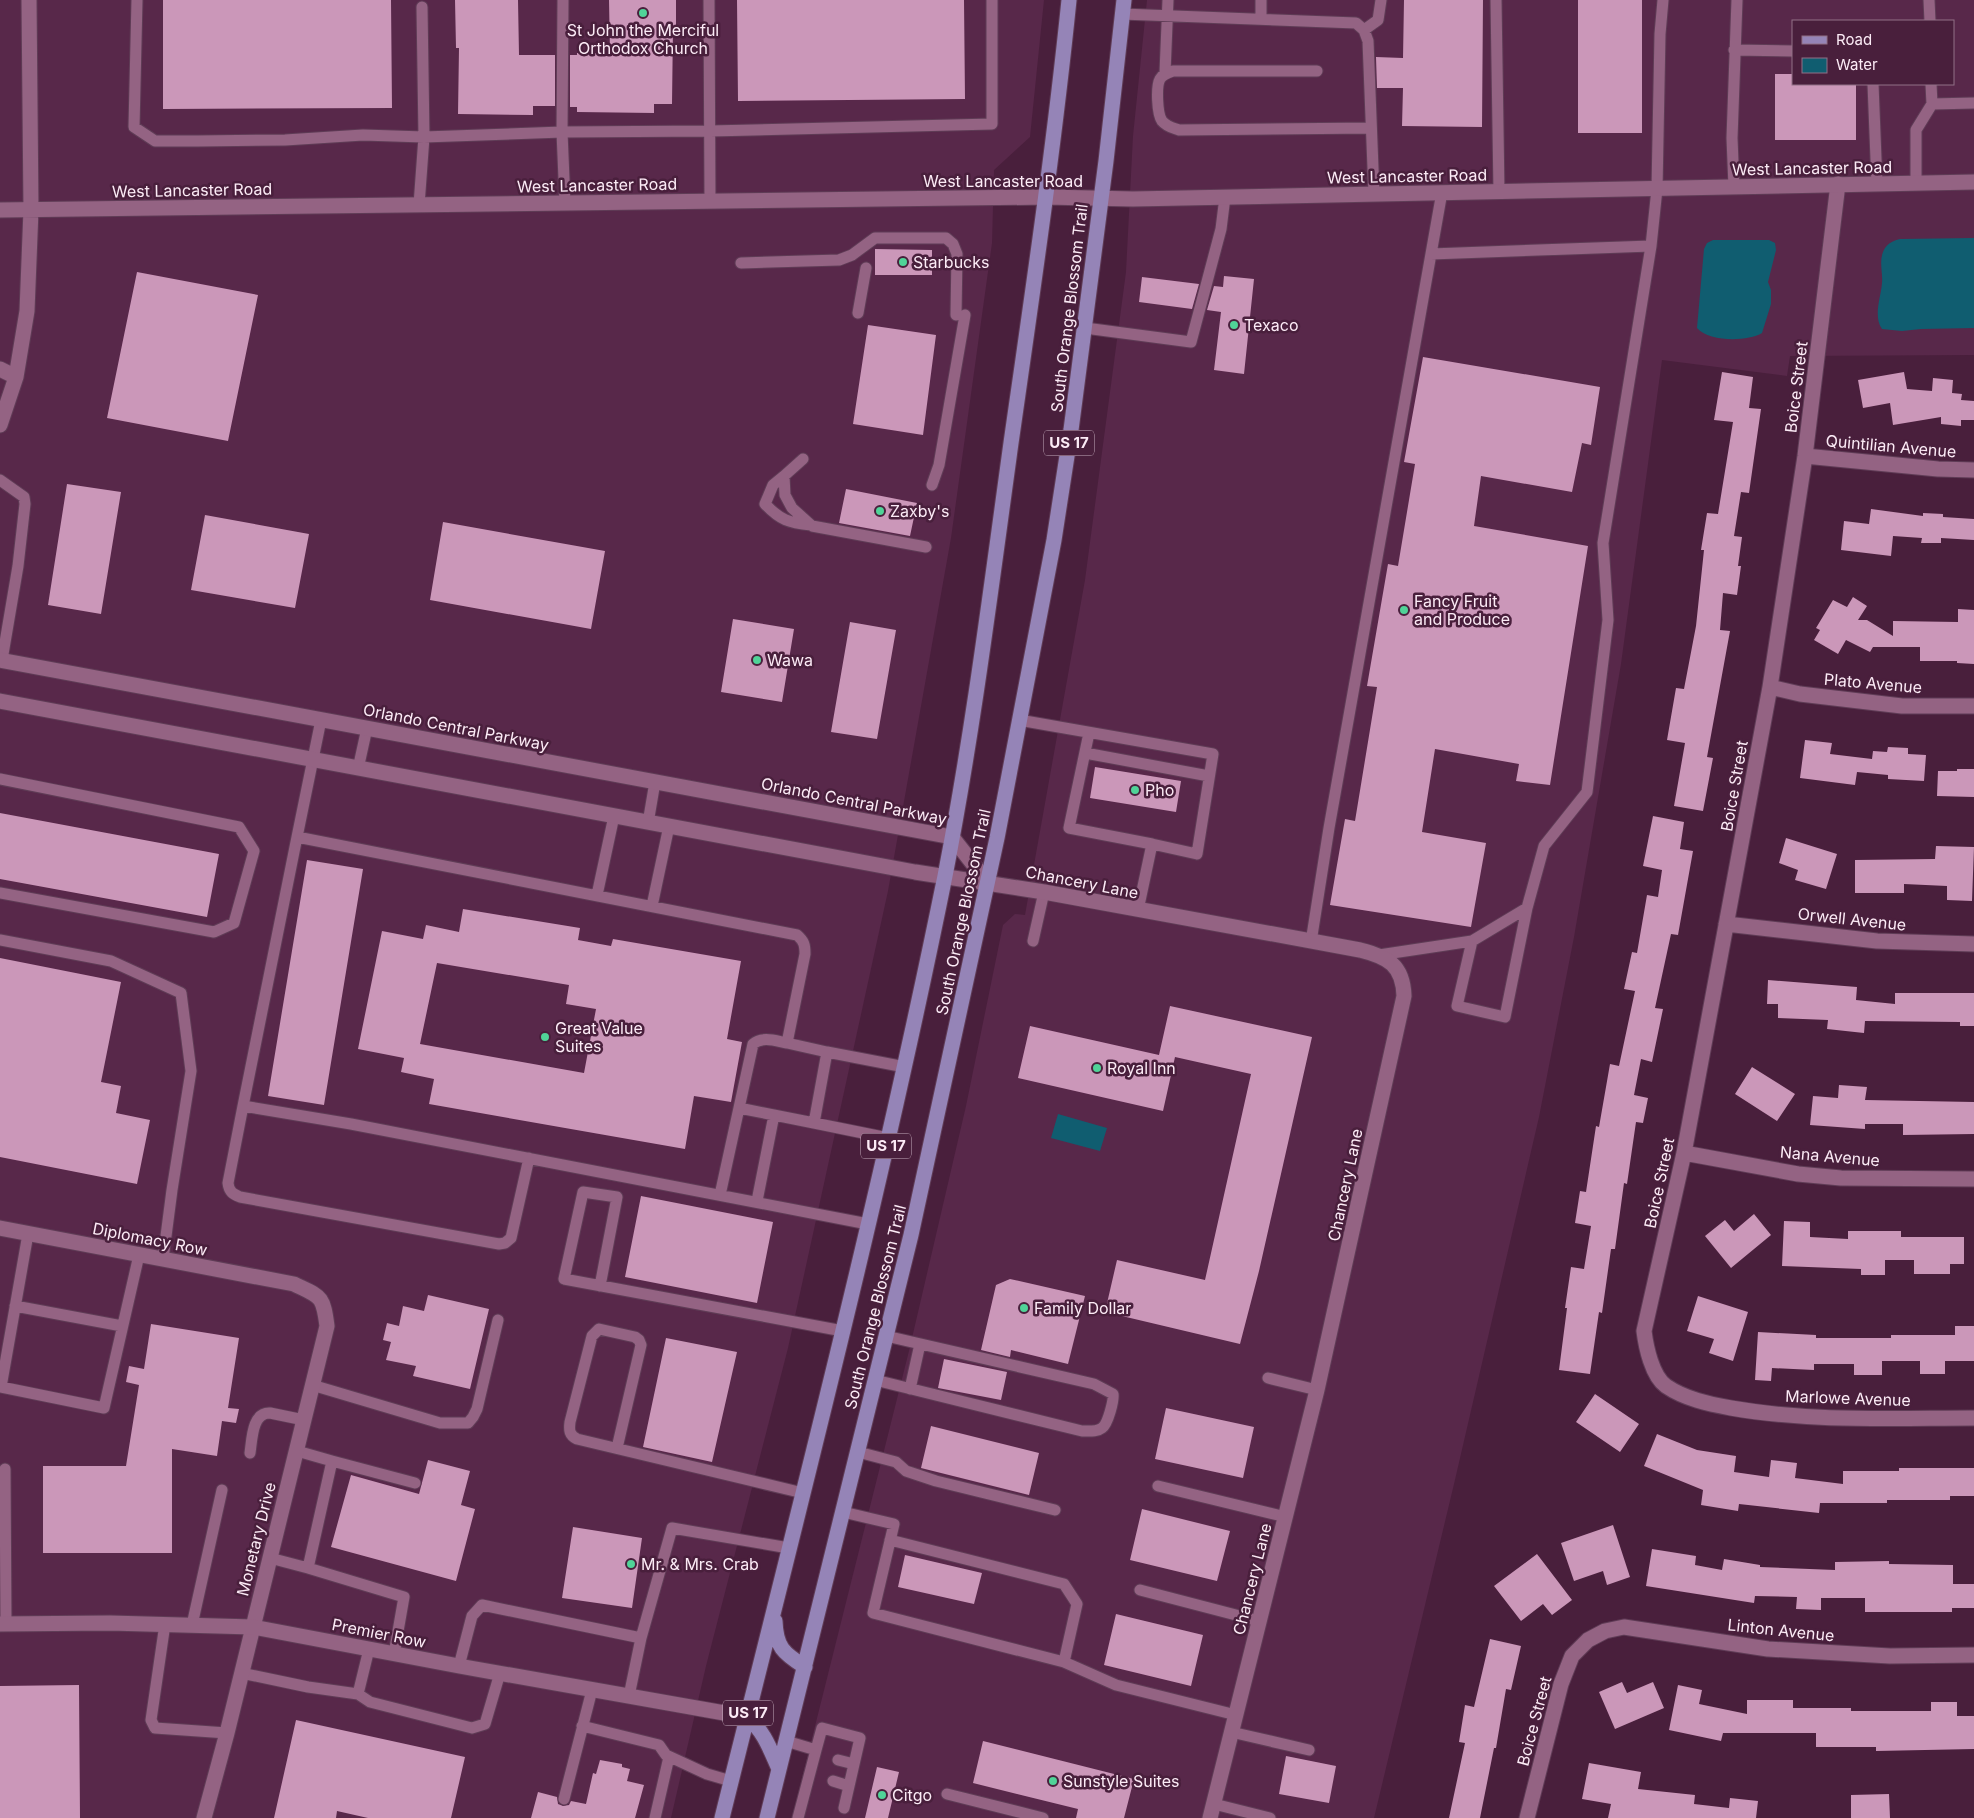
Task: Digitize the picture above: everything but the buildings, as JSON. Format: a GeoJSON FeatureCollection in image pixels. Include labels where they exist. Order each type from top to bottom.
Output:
{"type":"FeatureCollection","features":[{"type":"Feature","properties":{"kind":"main road","name":"South Orange Blossom Trail"},"geometry":{"type":"LineString","coordinates":[[722,1818],[790,1548],[905,1067],[952,837],[993,584],[1047,198],[1069,0]]}},
{"type":"Feature","properties":{"kind":"main road","name":"South Orange Blossom Trail"},"geometry":{"type":"LineString","coordinates":[[767,1818],[912,1236],[988,883],[1054,540],[1085,328],[1123,7]]}},
{"type":"Feature","properties":{"kind":"main road"},"geometry":{"type":"LineString","coordinates":[[774,1609],[776,1637],[788,1656],[805,1667]]}},
{"type":"Feature","properties":{"kind":"main road"},"geometry":{"type":"LineString","coordinates":[[747,1717],[758,1727],[767,1742],[778,1769]]}},
{"type":"Feature","properties":{"kind":"street"},"geometry":{"type":"LineString","coordinates":[[0,425],[16,377],[27,311],[31,210],[29,0]]}},
{"type":"Feature","properties":{"kind":"street","name":"West Lancaster Road"},"geometry":{"type":"LineString","coordinates":[[0,210],[710,201],[1101,199],[1974,182]]}},
{"type":"Feature","properties":{"kind":"street","name":"Boice Street"},"geometry":{"type":"LineString","coordinates":[[1665,1385],[1649,1360],[1644,1331],[1684,1153],[1770,687],[1805,456],[1838,184]]}},
{"type":"Feature","properties":{"kind":"street"},"geometry":{"type":"LineString","coordinates":[[0,369],[16,377]]}},
{"type":"Feature","properties":{"kind":"street","name":"Quintilian Avenue"},"geometry":{"type":"LineString","coordinates":[[1805,456],[1938,469],[1974,470]]}},
{"type":"Feature","properties":{"kind":"street","name":"Orlando Central Parkway"},"geometry":{"type":"LineString","coordinates":[[1,660],[952,837],[988,883]]}},
{"type":"Feature","properties":{"kind":"street","name":"Plato Avenue"},"geometry":{"type":"LineString","coordinates":[[1770,687],[1800,694],[1902,706],[1974,706]]}},
{"type":"Feature","properties":{"kind":"street"},"geometry":{"type":"LineString","coordinates":[[0,701],[648,823],[944,877],[988,883]]}},
{"type":"Feature","properties":{"kind":"street","name":"Chancery Lane"},"geometry":{"type":"LineString","coordinates":[[988,883],[1379,955],[1392,962],[1404,983],[1404,996],[1317,1390],[1212,1811]]}},
{"type":"Feature","properties":{"kind":"street","name":"Orwell Avenue"},"geometry":{"type":"LineString","coordinates":[[1726,924],[1878,941],[1974,944]]}},
{"type":"Feature","properties":{"kind":"street","name":"Nana Avenue"},"geometry":{"type":"LineString","coordinates":[[1684,1153],[1798,1174],[1840,1178],[1974,1179]]}},
{"type":"Feature","properties":{"kind":"street","name":"Diplomacy Row"},"geometry":{"type":"LineString","coordinates":[[0,1228],[294,1284]]}},
{"type":"Feature","properties":{"kind":"street","name":"Monetary Drive"},"geometry":{"type":"LineString","coordinates":[[204,1818],[227,1734],[327,1326],[324,1303],[317,1296],[294,1284]]}},
{"type":"Feature","properties":{"kind":"street","name":"Marlowe Avenue"},"geometry":{"type":"LineString","coordinates":[[1665,1385],[1693,1399],[1748,1411],[1814,1418],[1974,1418]]}},
{"type":"Feature","properties":{"kind":"street","name":"Premier Row"},"geometry":{"type":"LineString","coordinates":[[3,1624],[110,1623],[253,1627],[747,1717]]}},
{"type":"Feature","properties":{"kind":"street","name":"Linton Avenue"},"geometry":{"type":"LineString","coordinates":[[1588,1640],[1605,1631],[1624,1627],[1768,1649],[1890,1656],[1974,1655]]}},
{"type":"Feature","properties":{"kind":"street","name":"Boice Street"},"geometry":{"type":"LineString","coordinates":[[1527,1818],[1561,1684],[1572,1656],[1588,1640]]}},
{"type":"Feature","properties":{"kind":"lane"},"geometry":{"type":"LineString","coordinates":[[137,0],[134,128],[155,141],[285,140],[363,135],[424,137],[562,132],[710,131],[992,124],[992,0]]}},
{"type":"Feature","properties":{"kind":"lane"},"geometry":{"type":"LineString","coordinates":[[563,0],[562,132],[565,203]]}},
{"type":"Feature","properties":{"kind":"lane"},"geometry":{"type":"LineString","coordinates":[[710,0],[710,201]]}},
{"type":"Feature","properties":{"kind":"lane"},"geometry":{"type":"LineString","coordinates":[[1165,73],[1168,0]]}},
{"type":"Feature","properties":{"kind":"lane"},"geometry":{"type":"LineString","coordinates":[[1261,0],[1261,20]]}},
{"type":"Feature","properties":{"kind":"lane"},"geometry":{"type":"LineString","coordinates":[[1364,30],[1378,20],[1380,0]]}},
{"type":"Feature","properties":{"kind":"lane"},"geometry":{"type":"LineString","coordinates":[[1496,0],[1499,192]]}},
{"type":"Feature","properties":{"kind":"lane"},"geometry":{"type":"LineString","coordinates":[[1472,940],[1457,1006],[1505,1017],[1527,908],[1544,846],[1587,792],[1608,620],[1603,544],[1651,246],[1657,189],[1660,34],[1663,0]]}},
{"type":"Feature","properties":{"kind":"lane"},"geometry":{"type":"LineString","coordinates":[[1734,187],[1732,138],[1737,0]]}},
{"type":"Feature","properties":{"kind":"lane"},"geometry":{"type":"LineString","coordinates":[[1929,0],[1930,20]]}},
{"type":"Feature","properties":{"kind":"lane"},"geometry":{"type":"LineString","coordinates":[[419,205],[424,137],[422,7]]}},
{"type":"Feature","properties":{"kind":"lane"},"geometry":{"type":"LineString","coordinates":[[1123,7],[1168,16],[1356,23],[1364,30],[1368,42],[1374,194]]}},
{"type":"Feature","properties":{"kind":"lane"},"geometry":{"type":"LineString","coordinates":[[1734,50],[1792,51]]}},
{"type":"Feature","properties":{"kind":"lane"},"geometry":{"type":"LineString","coordinates":[[1317,71],[1173,71],[1165,73],[1158,81],[1158,108],[1161,120],[1168,126],[1179,130],[1371,128]]}},
{"type":"Feature","properties":{"kind":"lane"},"geometry":{"type":"LineString","coordinates":[[1873,85],[1878,184]]}},
{"type":"Feature","properties":{"kind":"lane"},"geometry":{"type":"LineString","coordinates":[[1916,183],[1916,130],[1932,104],[1931,85]]}},
{"type":"Feature","properties":{"kind":"lane"},"geometry":{"type":"LineString","coordinates":[[1932,104],[1974,103]]}},
{"type":"Feature","properties":{"kind":"lane"},"geometry":{"type":"LineString","coordinates":[[1311,942],[1328,828],[1442,192]]}},
{"type":"Feature","properties":{"kind":"lane"},"geometry":{"type":"LineString","coordinates":[[1085,328],[1191,342],[1221,229],[1225,197]]}},
{"type":"Feature","properties":{"kind":"lane"},"geometry":{"type":"LineString","coordinates":[[741,263],[839,260],[867,247],[875,238],[946,238],[953,244],[957,254],[960,315],[939,465],[932,485]]}},
{"type":"Feature","properties":{"kind":"lane"},"geometry":{"type":"LineString","coordinates":[[1431,254],[1651,246]]}},
{"type":"Feature","properties":{"kind":"lane"},"geometry":{"type":"LineString","coordinates":[[858,313],[866,268]]}},
{"type":"Feature","properties":{"kind":"lane"},"geometry":{"type":"LineString","coordinates":[[803,459],[773,485],[765,504],[777,516],[792,523],[926,546]]}},
{"type":"Feature","properties":{"kind":"lane"},"geometry":{"type":"LineString","coordinates":[[784,476],[785,495],[792,508],[812,526]]}},
{"type":"Feature","properties":{"kind":"lane"},"geometry":{"type":"LineString","coordinates":[[0,480],[24,497],[25,504],[18,566],[1,660]]}},
{"type":"Feature","properties":{"kind":"lane"},"geometry":{"type":"LineString","coordinates":[[321,720],[243,1106],[228,1183],[229,1189],[233,1194],[499,1244],[505,1243],[511,1238],[514,1231],[528,1158]]}},
{"type":"Feature","properties":{"kind":"lane"},"geometry":{"type":"LineString","coordinates":[[1019,720],[1089,732],[1213,754],[1197,854],[1069,828],[1089,732]]}},
{"type":"Feature","properties":{"kind":"lane"},"geometry":{"type":"LineString","coordinates":[[358,769],[367,728]]}},
{"type":"Feature","properties":{"kind":"lane"},"geometry":{"type":"LineString","coordinates":[[1085,753],[1209,776]]}},
{"type":"Feature","properties":{"kind":"lane"},"geometry":{"type":"LineString","coordinates":[[0,779],[239,827],[254,851],[234,923],[214,932],[0,893]]}},
{"type":"Feature","properties":{"kind":"lane"},"geometry":{"type":"LineString","coordinates":[[648,823],[655,782]]}},
{"type":"Feature","properties":{"kind":"lane"},"geometry":{"type":"LineString","coordinates":[[598,895],[614,816]]}},
{"type":"Feature","properties":{"kind":"lane"},"geometry":{"type":"LineString","coordinates":[[652,906],[669,826]]}},
{"type":"Feature","properties":{"kind":"lane"},"geometry":{"type":"LineString","coordinates":[[297,837],[797,935],[803,940],[805,946],[787,1043]]}},
{"type":"Feature","properties":{"kind":"lane"},"geometry":{"type":"LineString","coordinates":[[1138,910],[1152,844]]}},
{"type":"Feature","properties":{"kind":"lane"},"geometry":{"type":"LineString","coordinates":[[1033,942],[1044,892]]}},
{"type":"Feature","properties":{"kind":"lane"},"geometry":{"type":"LineString","coordinates":[[1379,955],[1472,940],[1527,908]]}},
{"type":"Feature","properties":{"kind":"lane"},"geometry":{"type":"LineString","coordinates":[[0,940],[111,961],[182,992],[191,1071],[163,1259]]}},
{"type":"Feature","properties":{"kind":"lane"},"geometry":{"type":"LineString","coordinates":[[720,1195],[753,1044],[757,1040],[787,1043],[905,1067]]}},
{"type":"Feature","properties":{"kind":"lane"},"geometry":{"type":"LineString","coordinates":[[814,1123],[827,1052]]}},
{"type":"Feature","properties":{"kind":"lane"},"geometry":{"type":"LineString","coordinates":[[243,1106],[351,1124],[868,1224]]}},
{"type":"Feature","properties":{"kind":"lane"},"geometry":{"type":"LineString","coordinates":[[739,1108],[888,1138]]}},
{"type":"Feature","properties":{"kind":"lane"},"geometry":{"type":"LineString","coordinates":[[757,1202],[774,1115]]}},
{"type":"Feature","properties":{"kind":"lane"},"geometry":{"type":"LineString","coordinates":[[600,1286],[617,1197],[583,1192],[564,1279],[600,1286],[843,1330]]}},
{"type":"Feature","properties":{"kind":"lane"},"geometry":{"type":"LineString","coordinates":[[28,1234],[1,1386],[104,1408],[139,1255]]}},
{"type":"Feature","properties":{"kind":"lane"},"geometry":{"type":"LineString","coordinates":[[15,1306],[122,1326]]}},
{"type":"Feature","properties":{"kind":"lane"},"geometry":{"type":"LineString","coordinates":[[312,1385],[440,1423],[468,1423],[477,1409],[498,1320]]}},
{"type":"Feature","properties":{"kind":"lane"},"geometry":{"type":"LineString","coordinates":[[617,1448],[641,1345],[636,1337],[599,1329],[592,1336],[569,1430],[572,1436],[577,1439],[803,1493]]}},
{"type":"Feature","properties":{"kind":"lane"},"geometry":{"type":"LineString","coordinates":[[875,1380],[1082,1431],[1102,1429],[1106,1424],[1114,1399],[1113,1394],[1094,1384],[886,1336]]}},
{"type":"Feature","properties":{"kind":"lane"},"geometry":{"type":"LineString","coordinates":[[910,1389],[920,1344]]}},
{"type":"Feature","properties":{"kind":"lane"},"geometry":{"type":"LineString","coordinates":[[1268,1378],[1317,1390]]}},
{"type":"Feature","properties":{"kind":"lane"},"geometry":{"type":"LineString","coordinates":[[250,1453],[259,1416],[264,1413],[304,1420]]}},
{"type":"Feature","properties":{"kind":"lane"},"geometry":{"type":"LineString","coordinates":[[297,1451],[414,1483]]}},
{"type":"Feature","properties":{"kind":"lane"},"geometry":{"type":"LineString","coordinates":[[858,1452],[896,1462],[906,1471],[936,1481],[1055,1510]]}},
{"type":"Feature","properties":{"kind":"lane"},"geometry":{"type":"LineString","coordinates":[[308,1568],[332,1461]]}},
{"type":"Feature","properties":{"kind":"lane"},"geometry":{"type":"LineString","coordinates":[[3,1624],[3,1499],[5,1469]]}},
{"type":"Feature","properties":{"kind":"lane"},"geometry":{"type":"LineString","coordinates":[[1158,1486],[1286,1517]]}},
{"type":"Feature","properties":{"kind":"lane"},"geometry":{"type":"LineString","coordinates":[[192,1625],[222,1490]]}},
{"type":"Feature","properties":{"kind":"lane"},"geometry":{"type":"LineString","coordinates":[[843,1512],[894,1524],[873,1613],[1064,1662],[1116,1685],[1236,1715]]}},
{"type":"Feature","properties":{"kind":"lane"},"geometry":{"type":"LineString","coordinates":[[629,1696],[641,1638],[672,1528],[790,1548]]}},
{"type":"Feature","properties":{"kind":"lane"},"geometry":{"type":"LineString","coordinates":[[890,1540],[1064,1584],[1077,1604],[1064,1662]]}},
{"type":"Feature","properties":{"kind":"lane"},"geometry":{"type":"LineString","coordinates":[[270,1558],[404,1597],[394,1654]]}},
{"type":"Feature","properties":{"kind":"lane"},"geometry":{"type":"LineString","coordinates":[[1140,1590],[1259,1621]]}},
{"type":"Feature","properties":{"kind":"lane"},"geometry":{"type":"LineString","coordinates":[[459,1666],[472,1616],[482,1605],[641,1638]]}},
{"type":"Feature","properties":{"kind":"lane"},"geometry":{"type":"LineString","coordinates":[[165,1624],[151,1720],[156,1728],[227,1734]]}},
{"type":"Feature","properties":{"kind":"lane"},"geometry":{"type":"LineString","coordinates":[[358,1694],[368,1649]]}},
{"type":"Feature","properties":{"kind":"lane"},"geometry":{"type":"LineString","coordinates":[[241,1673],[308,1687],[358,1694],[370,1702],[472,1728],[485,1724],[500,1673]]}},
{"type":"Feature","properties":{"kind":"lane"},"geometry":{"type":"LineString","coordinates":[[564,1799],[592,1690]]}},
{"type":"Feature","properties":{"kind":"lane"},"geometry":{"type":"LineString","coordinates":[[582,1726],[659,1745],[666,1756],[731,1782]]}},
{"type":"Feature","properties":{"kind":"lane"},"geometry":{"type":"LineString","coordinates":[[798,1818],[805,1803],[822,1728],[860,1738],[844,1808]]}},
{"type":"Feature","properties":{"kind":"lane"},"geometry":{"type":"LineString","coordinates":[[1232,1732],[1309,1750]]}},
{"type":"Feature","properties":{"kind":"lane"},"geometry":{"type":"LineString","coordinates":[[786,1741],[817,1753]]}},
{"type":"Feature","properties":{"kind":"lane"},"geometry":{"type":"LineString","coordinates":[[655,1818],[669,1757]]}},
{"type":"Feature","properties":{"kind":"lane"},"geometry":{"type":"LineString","coordinates":[[838,1760],[854,1764]]}},
{"type":"Feature","properties":{"kind":"lane"},"geometry":{"type":"LineString","coordinates":[[833,1782],[849,1786]]}},
{"type":"Feature","properties":{"kind":"lane"},"geometry":{"type":"LineString","coordinates":[[947,1794],[1044,1818]]}},
{"type":"Feature","properties":{"kind":"lane"},"geometry":{"type":"LineString","coordinates":[[1212,1811],[1270,1818]]}},
{"type":"Feature","properties":{"kind":"shaded area"},"geometry":{"type":"Polygon","coordinates":[[[0,0],[1044,0],[1030,137],[994,170],[992,243],[951,538],[888,891],[788,1348],[706,1666],[671,1818],[0,1818],[0,0]]]}},
{"type":"Feature","properties":{"kind":"shaded area"},"geometry":{"type":"Polygon","coordinates":[[[1147,0],[1974,0],[1974,355],[1790,356],[1787,376],[1662,360],[1621,664],[1574,937],[1539,1117],[1374,1818],[792,1818],[909,1351],[966,1106],[1003,925],[1015,914],[1025,915],[1085,580],[1126,272],[1133,136],[1147,0]]]}},
{"type":"Feature","properties":{"kind":"water"},"geometry":{"type":"Polygon","coordinates":[[[1974,238],[1974,328],[1902,331],[1882,329],[1878,318],[1882,283],[1881,264],[1884,249],[1888,245],[1900,239],[1974,238]]]}},
{"type":"Feature","properties":{"kind":"water"},"geometry":{"type":"Polygon","coordinates":[[[1713,240],[1769,240],[1775,243],[1776,250],[1768,282],[1771,290],[1771,304],[1762,333],[1747,338],[1728,339],[1710,336],[1697,328],[1704,249],[1707,243],[1713,240]]]}},
{"type":"Feature","properties":{"kind":"water"},"geometry":{"type":"Polygon","coordinates":[[[1058,1114],[1107,1128],[1100,1151],[1051,1138],[1058,1114]]]}},
{"type":"Feature","properties":{"kind":"place","name":"St John the Merciful Orthodox Church"},"geometry":{"type":"Point","coordinates":[643,13]}},
{"type":"Feature","properties":{"kind":"place","name":"Starbucks"},"geometry":{"type":"Point","coordinates":[903,262]}},
{"type":"Feature","properties":{"kind":"place","name":"Texaco"},"geometry":{"type":"Point","coordinates":[1234,325]}},
{"type":"Feature","properties":{"kind":"place","name":"Zaxby's"},"geometry":{"type":"Point","coordinates":[880,511]}},
{"type":"Feature","properties":{"kind":"place","name":"Fancy Fruit and Produce"},"geometry":{"type":"Point","coordinates":[1404,610]}},
{"type":"Feature","properties":{"kind":"place","name":"Wawa"},"geometry":{"type":"Point","coordinates":[757,660]}},
{"type":"Feature","properties":{"kind":"place","name":"Pho"},"geometry":{"type":"Point","coordinates":[1135,790]}},
{"type":"Feature","properties":{"kind":"place","name":"Great Value Suites"},"geometry":{"type":"Point","coordinates":[545,1037]}},
{"type":"Feature","properties":{"kind":"place","name":"Royal Inn"},"geometry":{"type":"Point","coordinates":[1097,1068]}},
{"type":"Feature","properties":{"kind":"place","name":"Family Dollar"},"geometry":{"type":"Point","coordinates":[1024,1308]}},
{"type":"Feature","properties":{"kind":"place","name":"Mr. & Mrs. Crab"},"geometry":{"type":"Point","coordinates":[631,1564]}},
{"type":"Feature","properties":{"kind":"place","name":"Sunstyle Suites"},"geometry":{"type":"Point","coordinates":[1053,1781]}},
{"type":"Feature","properties":{"kind":"place","name":"Citgo"},"geometry":{"type":"Point","coordinates":[882,1795]}}]}
